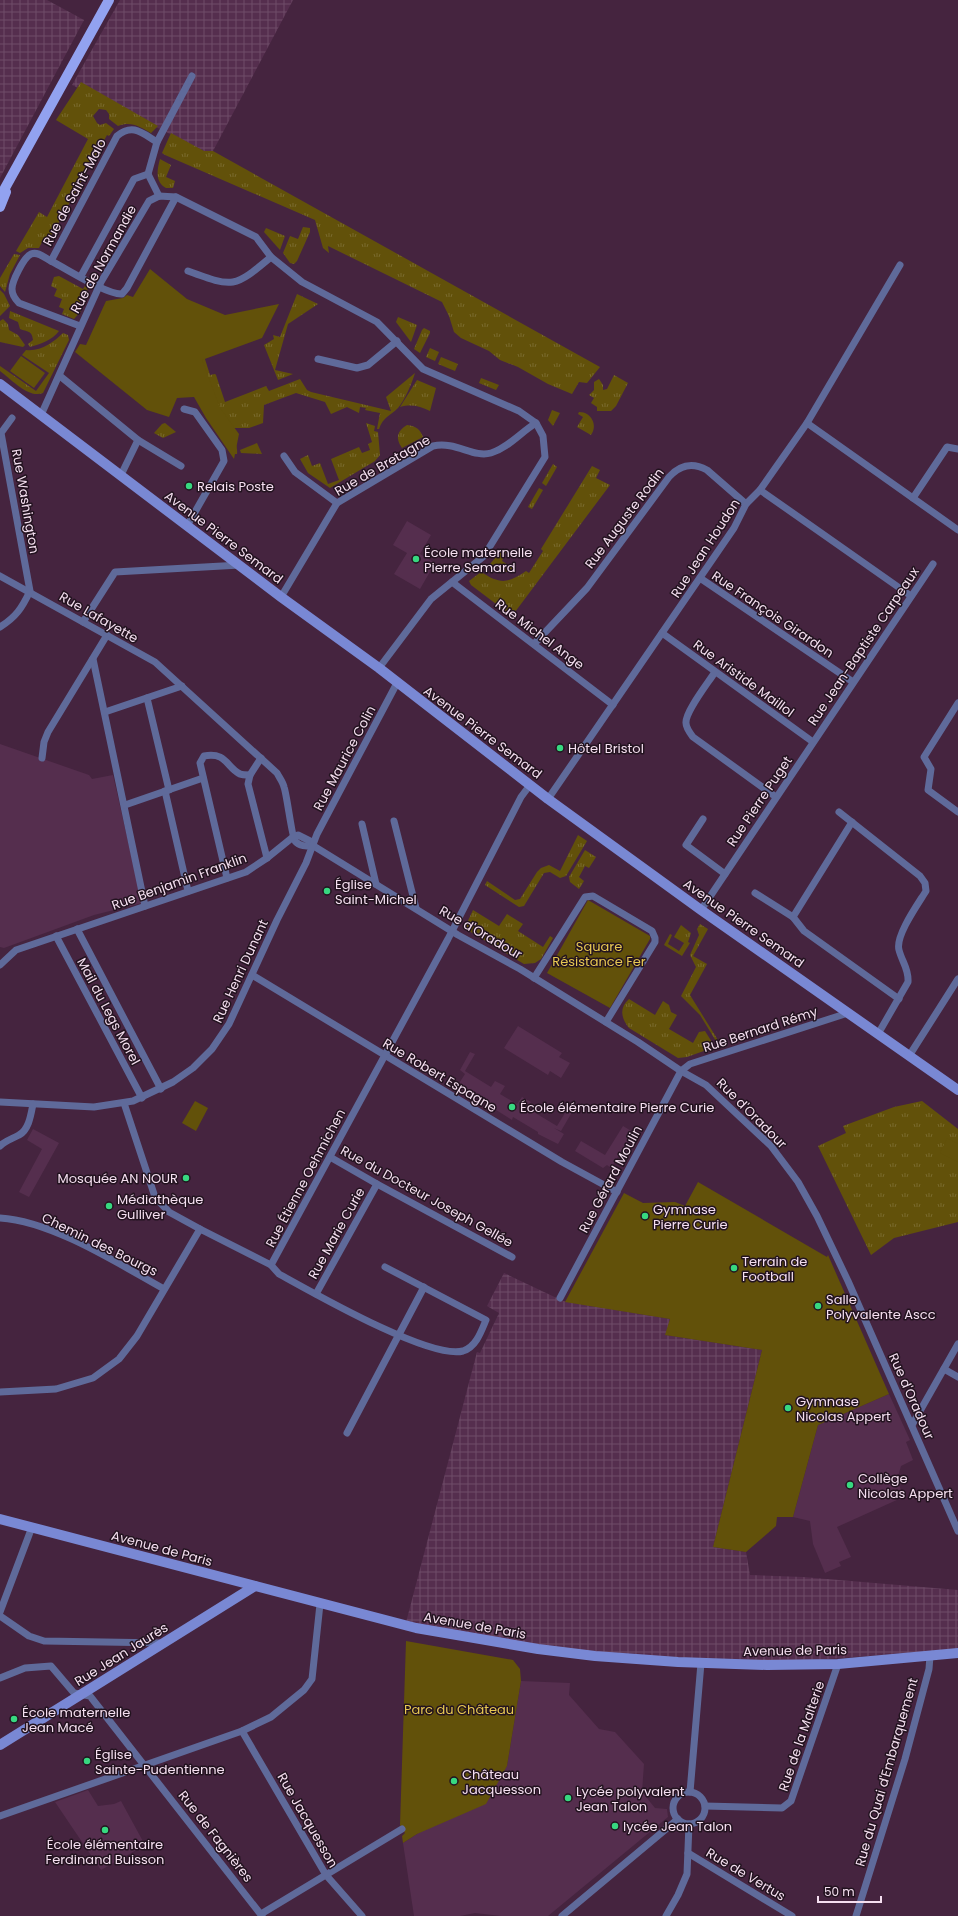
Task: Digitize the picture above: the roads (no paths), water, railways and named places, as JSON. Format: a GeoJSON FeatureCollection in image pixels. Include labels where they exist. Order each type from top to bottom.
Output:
{"type":"FeatureCollection","features":[{"type":"Feature","properties":{"kind":"main road"},"geometry":{"type":"LineString","coordinates":[[0,197],[109,0]]}},
{"type":"Feature","properties":{"kind":"main road"},"geometry":{"type":"LineString","coordinates":[[0,207],[12,177]]}},
{"type":"Feature","properties":{"kind":"main road","name":"Avenue Pierre Semard"},"geometry":{"type":"LineString","coordinates":[[0,384],[281,597],[379,668],[548,799],[701,910],[958,1090]]}},
{"type":"Feature","properties":{"kind":"main road","name":"Avenue de Paris"},"geometry":{"type":"LineString","coordinates":[[0,1519],[320,1604],[416,1628],[476,1640],[580,1654],[701,1663],[838,1664],[958,1653]]}},
{"type":"Feature","properties":{"kind":"main road","name":"Rue Jean Jaurès"},"geometry":{"type":"LineString","coordinates":[[0,1744],[86,1695],[164,1642],[255,1586]]}},
{"type":"Feature","properties":{"kind":"street"},"geometry":{"type":"LineString","coordinates":[[192,76],[157,142],[148,174],[159,196],[176,197],[256,237],[271,257],[302,282],[377,322],[423,369],[519,411],[536,423],[543,436],[545,457],[484,556],[431,599],[379,668]]}},
{"type":"Feature","properties":{"kind":"street","name":"Rue de Saint-Malo"},"geometry":{"type":"LineString","coordinates":[[157,142],[135,129],[124,130],[117,136],[51,261],[81,276],[93,283],[98,288],[114,295],[122,294],[127,288],[176,197]]}},
{"type":"Feature","properties":{"kind":"street"},"geometry":{"type":"LineString","coordinates":[[81,276],[134,179],[148,174]]}},
{"type":"Feature","properties":{"kind":"street","name":"Rue de Normandie"},"geometry":{"type":"LineString","coordinates":[[40,415],[60,376],[80,326],[98,288],[149,201],[159,196]]}},
{"type":"Feature","properties":{"kind":"street"},"geometry":{"type":"LineString","coordinates":[[51,261],[38,254],[32,254],[24,259],[12,288],[13,297],[19,303],[80,326]]}},
{"type":"Feature","properties":{"kind":"street"},"geometry":{"type":"LineString","coordinates":[[188,272],[219,283],[232,284],[250,275],[271,257]]}},
{"type":"Feature","properties":{"kind":"street","name":"Rue Jean Houdon"},"geometry":{"type":"LineString","coordinates":[[548,799],[734,528],[746,504],[760,490],[807,422],[900,265]]}},
{"type":"Feature","properties":{"kind":"street"},"geometry":{"type":"LineString","coordinates":[[318,359],[358,368],[368,365],[397,341]]}},
{"type":"Feature","properties":{"kind":"street"},"geometry":{"type":"LineString","coordinates":[[60,376],[138,440],[181,466]]}},
{"type":"Feature","properties":{"kind":"street"},"geometry":{"type":"LineString","coordinates":[[184,409],[195,412],[222,450],[224,461],[187,526]]}},
{"type":"Feature","properties":{"kind":"street","name":"Rue Washington"},"geometry":{"type":"LineString","coordinates":[[12,418],[1,433],[30,591]]}},
{"type":"Feature","properties":{"kind":"street"},"geometry":{"type":"LineString","coordinates":[[807,422],[958,530]]}},
{"type":"Feature","properties":{"kind":"street","name":"Rue de Bretagne"},"geometry":{"type":"LineString","coordinates":[[281,597],[337,503],[433,446],[443,444],[458,446],[481,454],[492,453],[503,447],[536,423]]}},
{"type":"Feature","properties":{"kind":"street"},"geometry":{"type":"LineString","coordinates":[[121,476],[138,440]]}},
{"type":"Feature","properties":{"kind":"street"},"geometry":{"type":"LineString","coordinates":[[913,498],[947,447],[958,449]]}},
{"type":"Feature","properties":{"kind":"street"},"geometry":{"type":"LineString","coordinates":[[284,456],[295,472],[337,503]]}},
{"type":"Feature","properties":{"kind":"street","name":"Rue Auguste Rodin"},"geometry":{"type":"LineString","coordinates":[[534,644],[587,588],[669,478],[680,467],[692,465],[700,466],[707,470],[746,504]]}},
{"type":"Feature","properties":{"kind":"street"},"geometry":{"type":"LineString","coordinates":[[760,490],[911,596]]}},
{"type":"Feature","properties":{"kind":"street","name":"Rue Jean-Baptiste Carpeaux"},"geometry":{"type":"LineString","coordinates":[[813,742],[933,564]]}},
{"type":"Feature","properties":{"kind":"street"},"geometry":{"type":"LineString","coordinates":[[84,622],[115,572],[240,565]]}},
{"type":"Feature","properties":{"kind":"street","name":"Rue Lafayette"},"geometry":{"type":"LineString","coordinates":[[0,576],[30,591],[155,662],[182,686],[277,773],[284,785],[293,837]]}},
{"type":"Feature","properties":{"kind":"street","name":"Rue François Girardon"},"geometry":{"type":"LineString","coordinates":[[700,578],[853,682]]}},
{"type":"Feature","properties":{"kind":"street","name":"Rue Michel Ange"},"geometry":{"type":"LineString","coordinates":[[452,582],[613,705]]}},
{"type":"Feature","properties":{"kind":"street"},"geometry":{"type":"LineString","coordinates":[[0,627],[14,618],[22,609],[30,591]]}},
{"type":"Feature","properties":{"kind":"street","name":"Rue Aristide Maillol"},"geometry":{"type":"LineString","coordinates":[[662,633],[813,742]]}},
{"type":"Feature","properties":{"kind":"street"},"geometry":{"type":"LineString","coordinates":[[42,758],[44,742],[48,732],[94,659],[107,635]]}},
{"type":"Feature","properties":{"kind":"street"},"geometry":{"type":"LineString","coordinates":[[94,659],[145,906]]}},
{"type":"Feature","properties":{"kind":"street"},"geometry":{"type":"LineString","coordinates":[[715,672],[688,715],[686,724],[688,731],[693,737],[776,797]]}},
{"type":"Feature","properties":{"kind":"street","name":"Rue Maurice Colin"},"geometry":{"type":"LineString","coordinates":[[312,845],[397,683]]}},
{"type":"Feature","properties":{"kind":"street"},"geometry":{"type":"LineString","coordinates":[[105,712],[182,686]]}},
{"type":"Feature","properties":{"kind":"street"},"geometry":{"type":"LineString","coordinates":[[147,698],[188,891]]}},
{"type":"Feature","properties":{"kind":"street"},"geometry":{"type":"LineString","coordinates":[[958,703],[924,757],[931,769],[928,790],[958,812]]}},
{"type":"Feature","properties":{"kind":"street","name":"Rue Pierre Puget"},"geometry":{"type":"LineString","coordinates":[[701,910],[813,742]]}},
{"type":"Feature","properties":{"kind":"street"},"geometry":{"type":"LineString","coordinates":[[227,878],[200,763],[204,756],[212,755],[227,761],[240,774],[250,775]]}},
{"type":"Feature","properties":{"kind":"street"},"geometry":{"type":"LineString","coordinates":[[261,758],[250,775],[248,784],[267,858]]}},
{"type":"Feature","properties":{"kind":"street"},"geometry":{"type":"LineString","coordinates":[[125,805],[203,778]]}},
{"type":"Feature","properties":{"kind":"street","name":"Rue Étienne Oehmichen"},"geometry":{"type":"LineString","coordinates":[[124,1103],[155,1197],[169,1212],[271,1265],[452,931],[521,797],[530,785]]}},
{"type":"Feature","properties":{"kind":"street"},"geometry":{"type":"LineString","coordinates":[[839,812],[920,876],[925,883],[926,891],[899,937],[898,948],[908,973],[908,982],[878,1034]]}},
{"type":"Feature","properties":{"kind":"street"},"geometry":{"type":"LineString","coordinates":[[703,819],[686,845],[725,874]]}},
{"type":"Feature","properties":{"kind":"street"},"geometry":{"type":"LineString","coordinates":[[394,821],[416,908]]}},
{"type":"Feature","properties":{"kind":"street"},"geometry":{"type":"LineString","coordinates":[[793,917],[852,822]]}},
{"type":"Feature","properties":{"kind":"street"},"geometry":{"type":"LineString","coordinates":[[362,824],[376,884]]}},
{"type":"Feature","properties":{"kind":"street"},"geometry":{"type":"LineString","coordinates":[[293,837],[295,842],[307,847],[312,845]]}},
{"type":"Feature","properties":{"kind":"street","name":"Rue Benjamin Franklin"},"geometry":{"type":"LineString","coordinates":[[0,965],[16,950],[246,872],[267,858],[293,837]]}},
{"type":"Feature","properties":{"kind":"street","name":"Rue d'Oradour"},"geometry":{"type":"LineString","coordinates":[[312,845],[452,931],[534,978],[606,1022],[681,1071],[706,1085],[771,1146],[798,1182],[848,1281],[958,1531]]}},
{"type":"Feature","properties":{"kind":"street","name":"Rue Henri Dunant"},"geometry":{"type":"LineString","coordinates":[[0,1102],[94,1107],[124,1103],[142,1098],[161,1089],[193,1068],[212,1049],[229,1024],[277,920],[306,863],[312,845]]}},
{"type":"Feature","properties":{"kind":"street"},"geometry":{"type":"LineString","coordinates":[[755,893],[793,917],[804,932],[899,999]]}},
{"type":"Feature","properties":{"kind":"street"},"geometry":{"type":"LineString","coordinates":[[534,978],[585,897],[593,896],[652,931],[656,938],[655,942],[606,1022]]}},
{"type":"Feature","properties":{"kind":"street","name":"Mail du Legs Morel"},"geometry":{"type":"LineString","coordinates":[[77,929],[161,1089]]}},
{"type":"Feature","properties":{"kind":"street","name":"Mail du Legs Morel"},"geometry":{"type":"LineString","coordinates":[[56,936],[142,1098]]}},
{"type":"Feature","properties":{"kind":"street","name":"Rue Robert Espagne"},"geometry":{"type":"LineString","coordinates":[[252,975],[562,1162],[617,1192]]}},
{"type":"Feature","properties":{"kind":"street"},"geometry":{"type":"LineString","coordinates":[[910,1056],[958,979]]}},
{"type":"Feature","properties":{"kind":"street","name":"Rue Bernard Rémy"},"geometry":{"type":"LineString","coordinates":[[681,1071],[690,1064],[848,1014]]}},
{"type":"Feature","properties":{"kind":"street","name":"Rue Gérard Moulin"},"geometry":{"type":"LineString","coordinates":[[560,1298],[681,1071]]}},
{"type":"Feature","properties":{"kind":"street"},"geometry":{"type":"LineString","coordinates":[[0,1146],[9,1139],[21,1135],[25,1130],[33,1104]]}},
{"type":"Feature","properties":{"kind":"street","name":"Rue du Docteur Joseph Gellée"},"geometry":{"type":"LineString","coordinates":[[330,1157],[512,1257]]}},
{"type":"Feature","properties":{"kind":"street","name":"Rue Marie Curie"},"geometry":{"type":"LineString","coordinates":[[316,1294],[377,1184]]}},
{"type":"Feature","properties":{"kind":"street","name":"Chemin des Bourgs"},"geometry":{"type":"LineString","coordinates":[[2,1218],[30,1222],[56,1233],[110,1259],[164,1289]]}},
{"type":"Feature","properties":{"kind":"street"},"geometry":{"type":"LineString","coordinates":[[0,1392],[56,1389],[93,1378],[119,1359],[137,1336],[200,1229]]}},
{"type":"Feature","properties":{"kind":"street"},"geometry":{"type":"LineString","coordinates":[[271,1265],[279,1274],[397,1335],[443,1352],[454,1353],[472,1346],[479,1337],[486,1320],[385,1267]]}},
{"type":"Feature","properties":{"kind":"street"},"geometry":{"type":"LineString","coordinates":[[347,1433],[397,1335],[424,1287]]}},
{"type":"Feature","properties":{"kind":"street"},"geometry":{"type":"LineString","coordinates":[[912,1425],[958,1344]]}},
{"type":"Feature","properties":{"kind":"street"},"geometry":{"type":"LineString","coordinates":[[944,1369],[958,1377]]}},
{"type":"Feature","properties":{"kind":"street"},"geometry":{"type":"LineString","coordinates":[[0,1612],[32,1527]]}},
{"type":"Feature","properties":{"kind":"street"},"geometry":{"type":"LineString","coordinates":[[0,1816],[242,1731],[271,1717],[304,1690],[312,1679],[320,1604]]}},
{"type":"Feature","properties":{"kind":"street"},"geometry":{"type":"LineString","coordinates":[[0,1616],[29,1636],[44,1641],[164,1642]]}},
{"type":"Feature","properties":{"kind":"street","name":"Rue du Quai d'Embarquement"},"geometry":{"type":"LineString","coordinates":[[856,1916],[905,1759],[929,1669],[930,1656]]}},
{"type":"Feature","properties":{"kind":"street"},"geometry":{"type":"LineString","coordinates":[[690,1792],[701,1663]]}},
{"type":"Feature","properties":{"kind":"street","name":"Rue de la Malterie"},"geometry":{"type":"LineString","coordinates":[[705,1806],[782,1808],[791,1801],[838,1664]]}},
{"type":"Feature","properties":{"kind":"street","name":"Rue de Fagnières"},"geometry":{"type":"LineString","coordinates":[[0,1678],[25,1668],[51,1666],[74,1693],[86,1695],[144,1765],[261,1915]]}},
{"type":"Feature","properties":{"kind":"street","name":"Rue Jacquesson"},"geometry":{"type":"LineString","coordinates":[[242,1731],[326,1875],[362,1916]]}},
{"type":"Feature","properties":{"kind":"street"},"geometry":{"type":"LineString","coordinates":[[690,1792],[700,1796],[705,1806],[703,1816],[695,1823],[689,1824],[678,1819],[673,1811],[674,1801],[681,1794],[690,1792]]}},
{"type":"Feature","properties":{"kind":"street"},"geometry":{"type":"LineString","coordinates":[[562,1916],[678,1819]]}},
{"type":"Feature","properties":{"kind":"street"},"geometry":{"type":"LineString","coordinates":[[666,1916],[678,1895],[687,1874],[689,1824]]}},
{"type":"Feature","properties":{"kind":"street"},"geometry":{"type":"LineString","coordinates":[[261,1915],[402,1829]]}},
{"type":"Feature","properties":{"kind":"street","name":"Rue de Vertus"},"geometry":{"type":"LineString","coordinates":[[688,1853],[792,1916]]}},
{"type":"Feature","properties":{"kind":"place","name":"Relais Poste"},"geometry":{"type":"Point","coordinates":[189,486]}},
{"type":"Feature","properties":{"kind":"place","name":"École maternelle Pierre Semard"},"geometry":{"type":"Point","coordinates":[416,559]}},
{"type":"Feature","properties":{"kind":"place","name":"Hôtel Bristol"},"geometry":{"type":"Point","coordinates":[560,748]}},
{"type":"Feature","properties":{"kind":"place","name":"Église Saint-Michel"},"geometry":{"type":"Point","coordinates":[327,891]}},
{"type":"Feature","properties":{"kind":"place","name":"École élémentaire Pierre Curie"},"geometry":{"type":"Point","coordinates":[512,1107]}},
{"type":"Feature","properties":{"kind":"place","name":"Mosquée AN NOUR"},"geometry":{"type":"Point","coordinates":[186,1178]}},
{"type":"Feature","properties":{"kind":"place","name":"Médiathèque Gulliver"},"geometry":{"type":"Point","coordinates":[109,1206]}},
{"type":"Feature","properties":{"kind":"place","name":"Gymnase Pierre Curie"},"geometry":{"type":"Point","coordinates":[645,1216]}},
{"type":"Feature","properties":{"kind":"place","name":"Terrain de Football"},"geometry":{"type":"Point","coordinates":[734,1268]}},
{"type":"Feature","properties":{"kind":"place","name":"Salle Polyvalente Ascc"},"geometry":{"type":"Point","coordinates":[818,1306]}},
{"type":"Feature","properties":{"kind":"place","name":"Gymnase Nicolas Appert"},"geometry":{"type":"Point","coordinates":[788,1408]}},
{"type":"Feature","properties":{"kind":"place","name":"Collège Nicolas Appert"},"geometry":{"type":"Point","coordinates":[850,1485]}},
{"type":"Feature","properties":{"kind":"place","name":"École maternelle Jean Macé"},"geometry":{"type":"Point","coordinates":[14,1719]}},
{"type":"Feature","properties":{"kind":"place","name":"Église Sainte-Pudentienne"},"geometry":{"type":"Point","coordinates":[87,1761]}},
{"type":"Feature","properties":{"kind":"place","name":"Château Jacquesson"},"geometry":{"type":"Point","coordinates":[454,1781]}},
{"type":"Feature","properties":{"kind":"place","name":"Lycée polyvalent Jean Talon"},"geometry":{"type":"Point","coordinates":[568,1798]}},
{"type":"Feature","properties":{"kind":"place","name":"lycée Jean Talon"},"geometry":{"type":"Point","coordinates":[615,1826]}},
{"type":"Feature","properties":{"kind":"place","name":"École élémentaire Ferdinand Buisson"},"geometry":{"type":"Point","coordinates":[105,1830]}},
{"type":"Feature","properties":{"kind":"park label","name":"Square Résistance Fer"},"geometry":{"type":"Point","coordinates":[599,954]}},
{"type":"Feature","properties":{"kind":"park label","name":"Parc du Château"},"geometry":{"type":"Point","coordinates":[459,1709]}}]}
